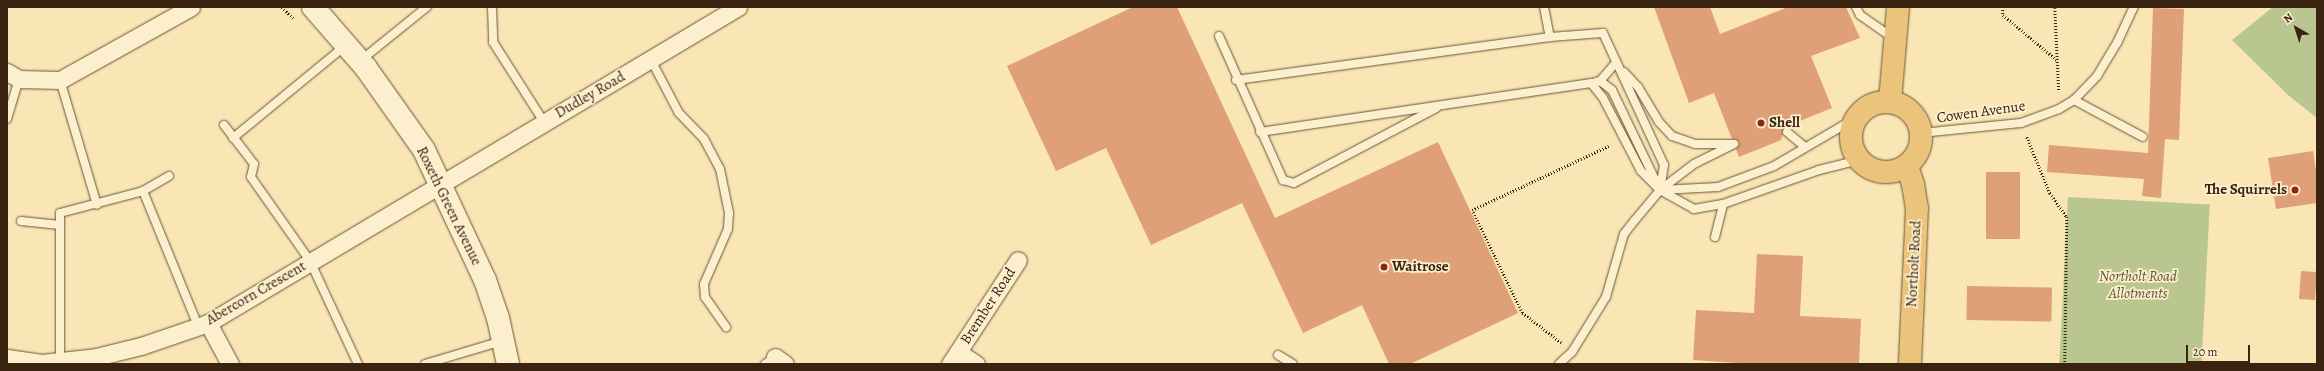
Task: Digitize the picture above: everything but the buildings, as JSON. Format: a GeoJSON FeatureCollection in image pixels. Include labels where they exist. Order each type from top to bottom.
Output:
{"type":"FeatureCollection","features":[{"type":"Feature","properties":{"kind":"main road"},"geometry":{"type":"LineString","coordinates":[[1890,101],[1898,7]]}},
{"type":"Feature","properties":{"kind":"main road"},"geometry":{"type":"LineString","coordinates":[[1890,101],[1902,104],[1912,112],[1919,122],[1921,134],[1919,151],[1907,166],[1896,171],[1883,172],[1867,167],[1859,160],[1852,150],[1850,135],[1854,120],[1864,108],[1875,102],[1890,101]]}},
{"type":"Feature","properties":{"kind":"main road","name":"Northolt Road"},"geometry":{"type":"LineString","coordinates":[[1907,166],[1913,184],[1917,208],[1910,364]]}},
{"type":"Feature","properties":{"kind":"street"},"geometry":{"type":"LineString","coordinates":[[13,76],[60,80],[191,7]]}},
{"type":"Feature","properties":{"kind":"street","name":"Roxeth Green Avenue"},"geometry":{"type":"LineString","coordinates":[[313,7],[352,53],[424,150],[484,280],[503,341],[508,364]]}},
{"type":"Feature","properties":{"kind":"street","name":"Dudley Road"},"geometry":{"type":"LineString","coordinates":[[440,183],[651,60],[738,7]]}},
{"type":"Feature","properties":{"kind":"street","name":"Abercorn Crescent"},"geometry":{"type":"LineString","coordinates":[[7,358],[54,362],[96,357],[141,346],[203,325],[440,183]]}},
{"type":"Feature","properties":{"kind":"street","name":"Brember Road"},"geometry":{"type":"LineString","coordinates":[[976,364],[954,358],[1018,260]]}},
{"type":"Feature","properties":{"kind":"street"},"geometry":{"type":"LineString","coordinates":[[203,325],[230,364]]}},
{"type":"Feature","properties":{"kind":"lane"},"geometry":{"type":"LineString","coordinates":[[234,138],[352,53],[427,7]]}},
{"type":"Feature","properties":{"kind":"lane"},"geometry":{"type":"LineString","coordinates":[[492,7],[493,42],[544,122]]}},
{"type":"Feature","properties":{"kind":"lane"},"geometry":{"type":"LineString","coordinates":[[1544,7],[1550,37]]}},
{"type":"Feature","properties":{"kind":"lane"},"geometry":{"type":"LineString","coordinates":[[1856,7],[1860,15],[1896,40]]}},
{"type":"Feature","properties":{"kind":"lane","name":"Cowen Avenue"},"geometry":{"type":"LineString","coordinates":[[1921,134],[2021,123],[2059,109],[2074,100],[2097,76],[2117,44],[2134,7]]}},
{"type":"Feature","properties":{"kind":"lane"},"geometry":{"type":"LineString","coordinates":[[1236,80],[1550,37],[1603,33],[1664,165],[1660,190]]}},
{"type":"Feature","properties":{"kind":"lane"},"geometry":{"type":"LineString","coordinates":[[1219,36],[1236,80],[1283,180],[1294,183],[1441,105]]}},
{"type":"Feature","properties":{"kind":"lane"},"geometry":{"type":"LineString","coordinates":[[651,60],[680,113],[707,144],[720,169],[729,213],[728,228],[704,284],[706,297],[726,327]]}},
{"type":"Feature","properties":{"kind":"lane"},"geometry":{"type":"LineString","coordinates":[[1260,132],[1591,83],[1600,81],[1618,65]]}},
{"type":"Feature","properties":{"kind":"lane"},"geometry":{"type":"LineString","coordinates":[[1560,364],[1572,352],[1606,297],[1624,234],[1660,190],[1694,164],[1734,144],[1694,144],[1672,136],[1659,122],[1638,87],[1618,65]]}},
{"type":"Feature","properties":{"kind":"lane"},"geometry":{"type":"LineString","coordinates":[[7,119],[13,76]]}},
{"type":"Feature","properties":{"kind":"lane"},"geometry":{"type":"LineString","coordinates":[[60,80],[97,205]]}},
{"type":"Feature","properties":{"kind":"lane"},"geometry":{"type":"LineString","coordinates":[[1600,81],[1612,90],[1660,190]]}},
{"type":"Feature","properties":{"kind":"lane"},"geometry":{"type":"LineString","coordinates":[[1591,83],[1603,98],[1641,171],[1660,190],[1694,209],[1723,204],[1819,170],[1859,160]]}},
{"type":"Feature","properties":{"kind":"lane"},"geometry":{"type":"LineString","coordinates":[[2074,100],[2143,137]]}},
{"type":"Feature","properties":{"kind":"lane"},"geometry":{"type":"LineString","coordinates":[[1660,190],[1718,187],[1774,166],[1854,120]]}},
{"type":"Feature","properties":{"kind":"lane"},"geometry":{"type":"LineString","coordinates":[[224,126],[254,164],[251,177],[310,262],[358,364]]}},
{"type":"Feature","properties":{"kind":"lane"},"geometry":{"type":"LineString","coordinates":[[1787,132],[1805,147]]}},
{"type":"Feature","properties":{"kind":"lane"},"geometry":{"type":"LineString","coordinates":[[54,362],[60,213],[97,205],[143,191],[169,176]]}},
{"type":"Feature","properties":{"kind":"lane"},"geometry":{"type":"LineString","coordinates":[[143,191],[203,325]]}},
{"type":"Feature","properties":{"kind":"lane"},"geometry":{"type":"LineString","coordinates":[[1715,237],[1723,204]]}},
{"type":"Feature","properties":{"kind":"lane"},"geometry":{"type":"LineString","coordinates":[[21,221],[60,225]]}},
{"type":"Feature","properties":{"kind":"lane"},"geometry":{"type":"LineString","coordinates":[[425,364],[503,341]]}},
{"type":"Feature","properties":{"kind":"lane"},"geometry":{"type":"LineString","coordinates":[[1278,354],[1293,364]]}},
{"type":"Feature","properties":{"kind":"path"},"geometry":{"type":"LineString","coordinates":[[282,7],[298,25]]}},
{"type":"Feature","properties":{"kind":"path"},"geometry":{"type":"LineString","coordinates":[[2003,7],[2003,15],[2058,61]]}},
{"type":"Feature","properties":{"kind":"path"},"geometry":{"type":"LineString","coordinates":[[2055,8],[2059,109]]}},
{"type":"Feature","properties":{"kind":"path"},"geometry":{"type":"LineString","coordinates":[[2021,123],[2050,193],[2067,217],[2065,364]]}},
{"type":"Feature","properties":{"kind":"path"},"geometry":{"type":"LineString","coordinates":[[1554,338],[1522,313],[1472,210],[1625,138]]}},
{"type":"Feature","properties":{"kind":"green space"},"geometry":{"type":"Polygon","coordinates":[[[2273,7],[2317,7],[2317,118],[2288,95],[2232,40],[2273,7]]]}},
{"type":"Feature","properties":{"kind":"green space","name":"Northolt Road Allotments"},"geometry":{"type":"Polygon","coordinates":[[[2068,197],[2210,204],[2201,364],[2059,364],[2068,197]]]}},
{"type":"Feature","properties":{"kind":"place","name":"Shell"},"geometry":{"type":"Point","coordinates":[1761,123]}},
{"type":"Feature","properties":{"kind":"place","name":"The Squirrels"},"geometry":{"type":"Point","coordinates":[2295,190]}},
{"type":"Feature","properties":{"kind":"place","name":"Waitrose"},"geometry":{"type":"Point","coordinates":[1384,267]}}]}
